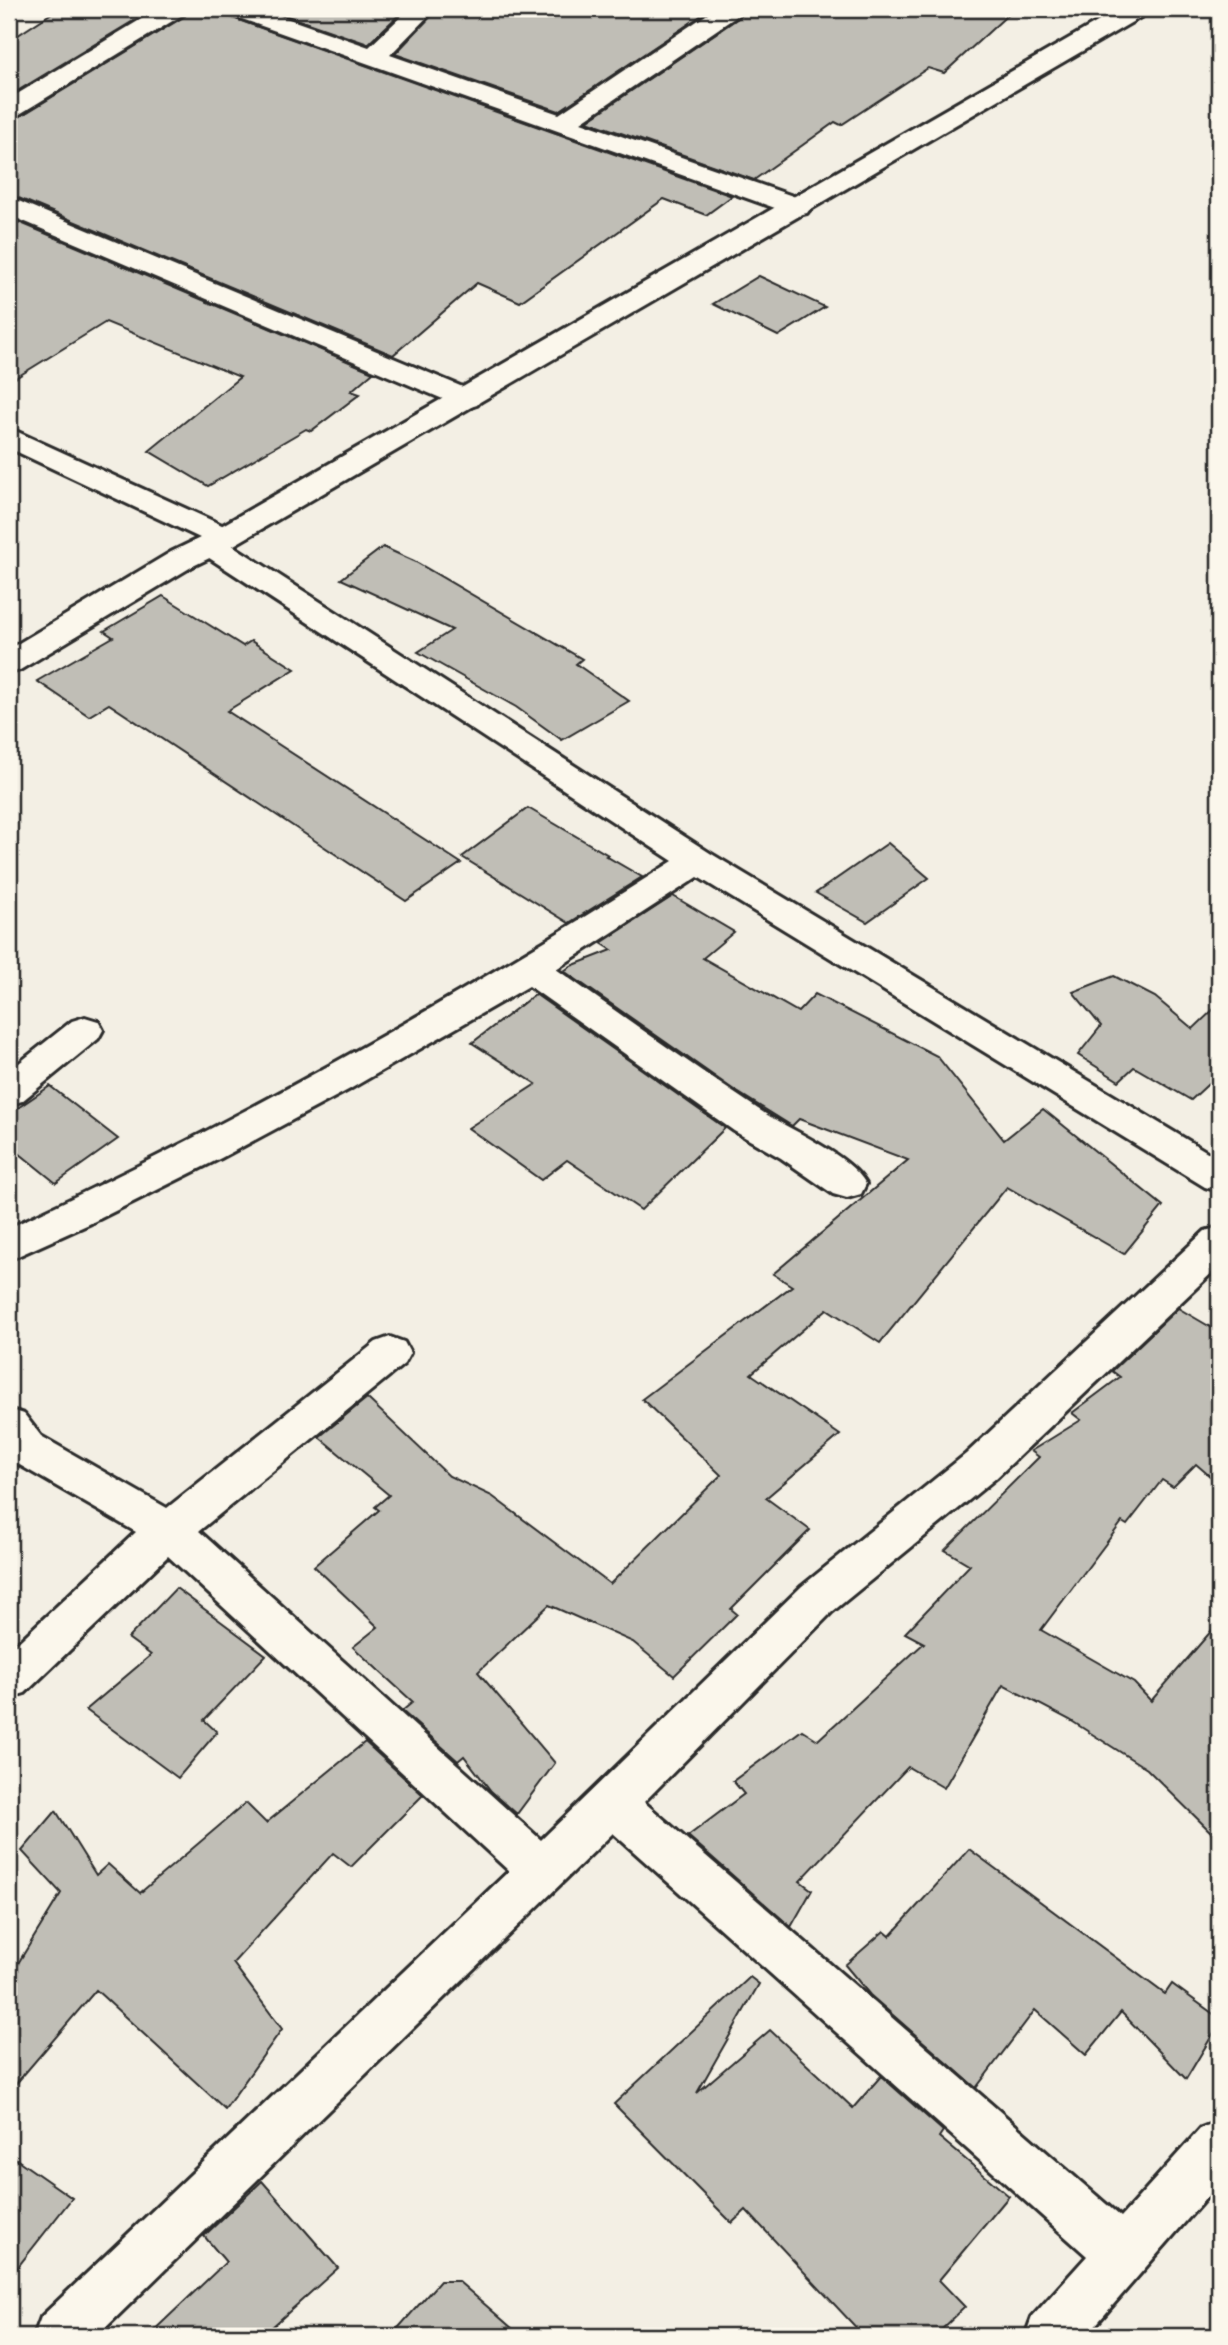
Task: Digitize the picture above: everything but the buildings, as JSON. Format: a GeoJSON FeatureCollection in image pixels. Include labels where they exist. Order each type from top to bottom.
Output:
{"type":"FeatureCollection","features":[{"type":"Feature","properties":{"kind":"street"},"geometry":{"type":"LineString","coordinates":[[9,110],[175,9]]}},
{"type":"Feature","properties":{"kind":"street"},"geometry":{"type":"LineString","coordinates":[[237,9],[564,122],[798,207]]}},
{"type":"Feature","properties":{"kind":"street"},"geometry":{"type":"LineString","coordinates":[[373,57],[424,9]]}},
{"type":"Feature","properties":{"kind":"street"},"geometry":{"type":"LineString","coordinates":[[564,122],[731,9]]}},
{"type":"Feature","properties":{"kind":"street"},"geometry":{"type":"LineString","coordinates":[[9,663],[183,559],[467,398],[1137,9]]}},
{"type":"Feature","properties":{"kind":"street"},"geometry":{"type":"LineString","coordinates":[[9,205],[467,398]]}},
{"type":"Feature","properties":{"kind":"street"},"geometry":{"type":"LineString","coordinates":[[9,437],[217,541],[698,861],[1219,1177]]}},
{"type":"Feature","properties":{"kind":"street"},"geometry":{"type":"LineString","coordinates":[[9,1245],[169,1169],[359,1067],[530,969],[698,861]]}},
{"type":"Feature","properties":{"kind":"street"},"geometry":{"type":"LineString","coordinates":[[530,969],[718,1102],[847,1184]]}},
{"type":"Feature","properties":{"kind":"street"},"geometry":{"type":"LineString","coordinates":[[9,1091],[85,1030]]}},
{"type":"Feature","properties":{"kind":"street"},"geometry":{"type":"LineString","coordinates":[[60,2336],[612,1803],[817,1599],[981,1466],[1219,1242]]}},
{"type":"Feature","properties":{"kind":"street"},"geometry":{"type":"LineString","coordinates":[[9,1679],[169,1530],[390,1353]]}},
{"type":"Feature","properties":{"kind":"street"},"geometry":{"type":"LineString","coordinates":[[9,1426],[26,1448],[169,1530],[542,1871]]}},
{"type":"Feature","properties":{"kind":"street"},"geometry":{"type":"LineString","coordinates":[[612,1803],[1123,2253]]}},
{"type":"Feature","properties":{"kind":"street"},"geometry":{"type":"LineString","coordinates":[[1051,2336],[1219,2145]]}}]}
